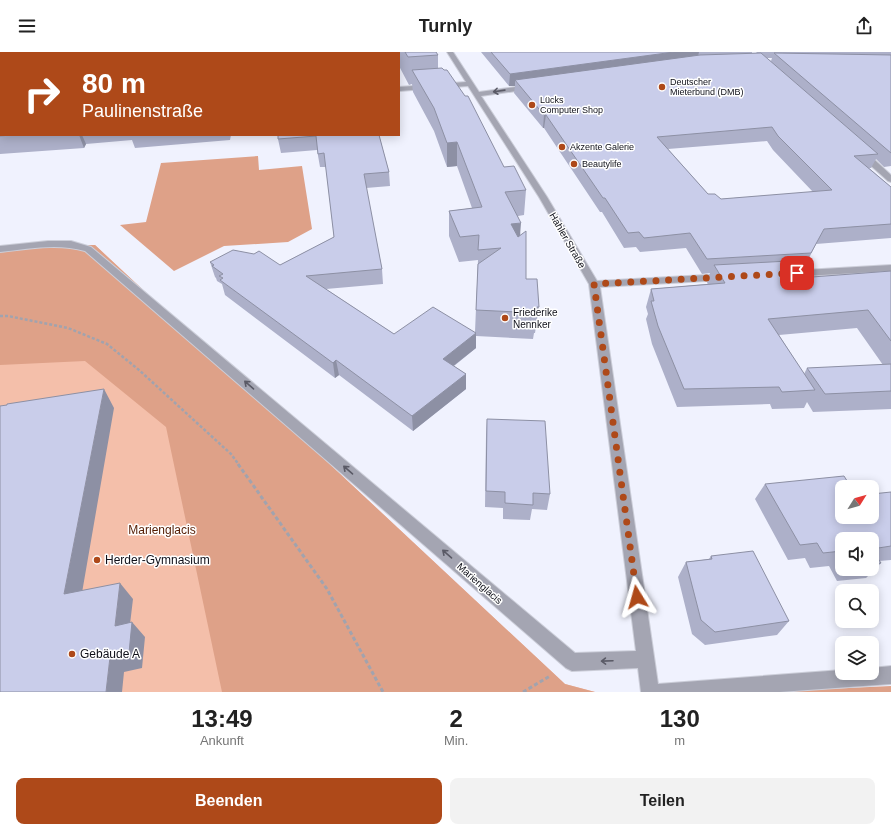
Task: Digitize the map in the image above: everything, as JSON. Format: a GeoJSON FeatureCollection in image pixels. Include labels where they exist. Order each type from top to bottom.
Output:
{"type":"FeatureCollection","features":[{"type":"Feature","properties":{"kind":"street","name":"Hahler Straße"},"geometry":{"type":"LineString","coordinates":[[450,52],[543,197],[594,284],[650,692]]}},
{"type":"Feature","properties":{"kind":"street"},"geometry":{"type":"LineString","coordinates":[[400,89],[470,84]]}},
{"type":"Feature","properties":{"kind":"street"},"geometry":{"type":"LineString","coordinates":[[478,94],[536,86]]}},
{"type":"Feature","properties":{"kind":"street"},"geometry":{"type":"LineString","coordinates":[[857,148],[891,179]]}},
{"type":"Feature","properties":{"kind":"street","name":"Marienglacis"},"geometry":{"type":"LineString","coordinates":[[0,249],[48,244],[70,244],[88,249],[572,662],[646,659]]}},
{"type":"Feature","properties":{"kind":"street"},"geometry":{"type":"LineString","coordinates":[[774,274],[891,268]]}},
{"type":"Feature","properties":{"kind":"street"},"geometry":{"type":"LineString","coordinates":[[594,284],[734,276]]}},
{"type":"Feature","properties":{"kind":"street"},"geometry":{"type":"LineString","coordinates":[[661,692],[891,675]]}},
{"type":"Feature","properties":{"kind":"path"},"geometry":{"type":"LineString","coordinates":[[0,316],[8,316],[68,328],[107,344],[140,370],[231,454],[327,589],[383,692]]}},
{"type":"Feature","properties":{"kind":"green space","name":"Marienglacis"},"geometry":{"type":"Polygon","coordinates":[[[95,245],[565,684],[595,692],[0,692],[0,247],[95,245]]]}},
{"type":"Feature","properties":{"kind":"shaded area"},"geometry":{"type":"Polygon","coordinates":[[[258,156],[259,170],[302,166],[312,229],[288,242],[224,246],[174,271],[120,225],[146,222],[161,163],[258,156]]]}},
{"type":"Feature","properties":{"kind":"shaded area","name":"Marienglacis"},"geometry":{"type":"Polygon","coordinates":[[[95,245],[565,684],[595,692],[222,692],[166,427],[85,361],[0,365],[0,247],[95,245]]]}},
{"type":"Feature","properties":{"kind":"shaded area"},"geometry":{"type":"Polygon","coordinates":[[[891,686],[891,692],[764,692],[891,686]]]}},
{"type":"Feature","properties":{"kind":"building"},"geometry":{"type":"Polygon","coordinates":[[[405,52],[436,52],[438,55],[408,57],[405,52]]]}},
{"type":"Feature","properties":{"kind":"building"},"geometry":{"type":"Polygon","coordinates":[[[491,52],[674,52],[510,74],[491,52]]]}},
{"type":"Feature","properties":{"kind":"building"},"geometry":{"type":"Polygon","coordinates":[[[761,53],[878,154],[854,156],[891,187],[891,224],[824,229],[811,253],[707,259],[690,233],[644,238],[639,232],[628,233],[546,115],[544,115],[515,80],[700,55],[761,53]],[[772,127],[657,137],[708,194],[715,194],[721,199],[832,190],[778,136],[772,127]]]}},
{"type":"Feature","properties":{"kind":"building"},"geometry":{"type":"Polygon","coordinates":[[[774,53],[891,55],[891,153],[774,53]]]}},
{"type":"Feature","properties":{"kind":"building"},"geometry":{"type":"Polygon","coordinates":[[[442,68],[447,70],[465,96],[468,96],[504,167],[514,166],[526,190],[505,192],[521,223],[511,224],[518,237],[526,231],[526,279],[537,279],[539,307],[537,307],[537,313],[476,310],[478,264],[501,248],[478,250],[479,235],[460,237],[449,211],[482,207],[457,142],[447,143],[434,108],[412,70],[442,68]]]}},
{"type":"Feature","properties":{"kind":"building"},"geometry":{"type":"Polygon","coordinates":[[[278,136],[316,136],[278,139],[278,136]]]}},
{"type":"Feature","properties":{"kind":"building"},"geometry":{"type":"Polygon","coordinates":[[[316,136],[379,136],[389,172],[364,174],[382,269],[306,276],[394,334],[433,307],[476,333],[443,359],[466,374],[412,416],[336,360],[333,363],[220,280],[223,278],[219,276],[223,274],[212,266],[214,265],[210,262],[233,250],[254,254],[259,251],[280,265],[334,237],[324,153],[318,154],[316,136]]]}},
{"type":"Feature","properties":{"kind":"building"},"geometry":{"type":"Polygon","coordinates":[[[808,260],[799,278],[891,271],[891,341],[868,310],[768,319],[815,390],[782,392],[779,387],[684,389],[658,326],[651,301],[654,301],[651,289],[725,283],[714,265],[808,260]]]}},
{"type":"Feature","properties":{"kind":"building"},"geometry":{"type":"Polygon","coordinates":[[[891,364],[891,391],[825,394],[807,368],[891,364]]]}},
{"type":"Feature","properties":{"kind":"building"},"geometry":{"type":"Polygon","coordinates":[[[104,389],[64,594],[120,583],[115,626],[132,622],[129,653],[110,657],[106,692],[0,692],[0,406],[104,389]]]}},
{"type":"Feature","properties":{"kind":"building"},"geometry":{"type":"Polygon","coordinates":[[[487,419],[545,421],[550,494],[533,493],[533,505],[505,503],[505,492],[486,491],[487,419]]]}},
{"type":"Feature","properties":{"kind":"building"},"geometry":{"type":"Polygon","coordinates":[[[844,476],[847,480],[835,480],[835,524],[879,524],[879,493],[891,492],[891,546],[879,548],[879,532],[835,532],[835,552],[823,553],[817,543],[800,545],[765,484],[844,476]]]}},
{"type":"Feature","properties":{"kind":"building"},"geometry":{"type":"Polygon","coordinates":[[[753,551],[789,621],[715,632],[701,620],[686,562],[712,559],[711,556],[753,551]]]}},
{"type":"Feature","properties":{"kind":"place","name":"Deutscher Mieterbund (DMB)"},"geometry":{"type":"Point","coordinates":[662,87]}},
{"type":"Feature","properties":{"kind":"place","name":"Lücks Computer Shop"},"geometry":{"type":"Point","coordinates":[532,105]}},
{"type":"Feature","properties":{"kind":"place","name":"Akzente Galerie"},"geometry":{"type":"Point","coordinates":[562,147]}},
{"type":"Feature","properties":{"kind":"place","name":"Beautylife"},"geometry":{"type":"Point","coordinates":[574,164]}},
{"type":"Feature","properties":{"kind":"place","name":"Friederike Nennker"},"geometry":{"type":"Point","coordinates":[505,318]}},
{"type":"Feature","properties":{"kind":"place","name":"Herder-Gymnasium"},"geometry":{"type":"Point","coordinates":[97,560]}},
{"type":"Feature","properties":{"kind":"place","name":"Gebäude A"},"geometry":{"type":"Point","coordinates":[72,654]}},
{"type":"Feature","properties":{"kind":"route"},"geometry":{"type":"LineString","coordinates":[[637,597],[594,284],[797,273]]}}]}
